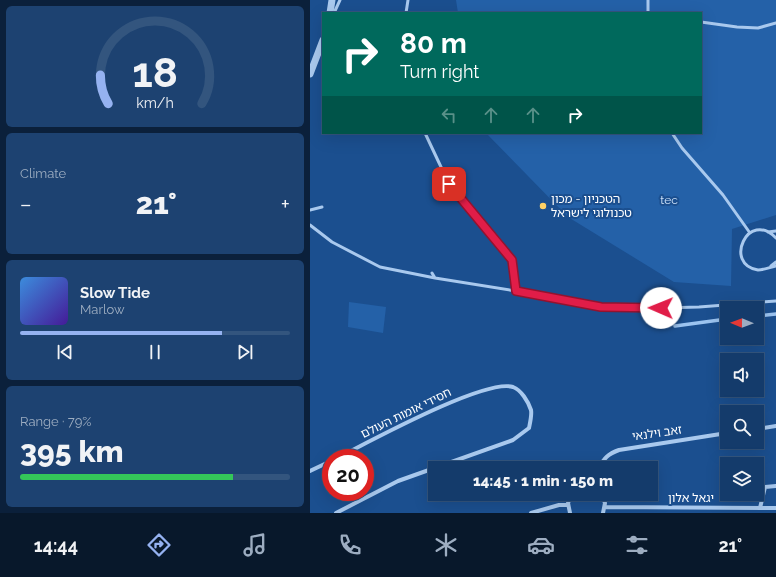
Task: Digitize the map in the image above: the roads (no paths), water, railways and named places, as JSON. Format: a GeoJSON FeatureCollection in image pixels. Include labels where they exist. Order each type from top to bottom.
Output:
{"type":"FeatureCollection","features":[{"type":"Feature","properties":{"kind":"street"},"geometry":{"type":"LineString","coordinates":[[330,12],[332,0]]}},
{"type":"Feature","properties":{"kind":"street"},"geometry":{"type":"LineString","coordinates":[[310,74],[322,43]]}},
{"type":"Feature","properties":{"kind":"street","name":"חסידי אומות העולם"},"geometry":{"type":"LineString","coordinates":[[355,449],[447,403],[494,387],[511,387],[521,391],[531,411],[529,428],[513,440],[398,481],[374,493]]}},
{"type":"Feature","properties":{"kind":"street"},"geometry":{"type":"LineString","coordinates":[[764,428],[776,426]]}},
{"type":"Feature","properties":{"kind":"street","name":"זאב וילנאי"},"geometry":{"type":"LineString","coordinates":[[603,461],[612,453],[619,450],[720,434]]}},
{"type":"Feature","properties":{"kind":"street"},"geometry":{"type":"LineString","coordinates":[[310,471],[322,465]]}},
{"type":"Feature","properties":{"kind":"street"},"geometry":{"type":"LineString","coordinates":[[760,508],[765,487],[776,486]]}},
{"type":"Feature","properties":{"kind":"street","name":"חסידי אומות העולם"},"geometry":{"type":"LineString","coordinates":[[336,513],[359,501]]}},
{"type":"Feature","properties":{"kind":"street"},"geometry":{"type":"LineString","coordinates":[[569,501],[568,504],[570,513]]}},
{"type":"Feature","properties":{"kind":"street"},"geometry":{"type":"LineString","coordinates":[[603,513],[605,507],[604,501]]}},
{"type":"Feature","properties":{"kind":"street"},"geometry":{"type":"LineString","coordinates":[[531,513],[568,504]]}},
{"type":"Feature","properties":{"kind":"street","name":"יגאל אלון"},"geometry":{"type":"LineString","coordinates":[[605,507],[776,508]]}},
{"type":"Feature","properties":{"kind":"lane"},"geometry":{"type":"LineString","coordinates":[[334,12],[340,0]]}},
{"type":"Feature","properties":{"kind":"lane"},"geometry":{"type":"LineString","coordinates":[[406,12],[408,0]]}},
{"type":"Feature","properties":{"kind":"lane"},"geometry":{"type":"LineString","coordinates":[[648,0],[648,12]]}},
{"type":"Feature","properties":{"kind":"lane"},"geometry":{"type":"LineString","coordinates":[[702,22],[758,28],[776,23]]}},
{"type":"Feature","properties":{"kind":"lane"},"geometry":{"type":"LineString","coordinates":[[425,134],[449,184],[512,260],[516,291]]}},
{"type":"Feature","properties":{"kind":"lane"},"geometry":{"type":"LineString","coordinates":[[673,134],[682,148],[723,195],[750,233]]}},
{"type":"Feature","properties":{"kind":"lane"},"geometry":{"type":"LineString","coordinates":[[310,210],[322,207]]}},
{"type":"Feature","properties":{"kind":"lane"},"geometry":{"type":"LineString","coordinates":[[310,225],[332,242],[380,267],[601,307],[684,308],[776,301]]}},
{"type":"Feature","properties":{"kind":"lane"},"geometry":{"type":"LineString","coordinates":[[776,231],[768,232],[756,230],[750,233],[742,242],[740,248],[743,260],[747,265],[758,270],[776,266]]}},
{"type":"Feature","properties":{"kind":"lane"},"geometry":{"type":"LineString","coordinates":[[768,232],[776,238]]}},
{"type":"Feature","properties":{"kind":"lane"},"geometry":{"type":"LineString","coordinates":[[770,267],[776,262]]}},
{"type":"Feature","properties":{"kind":"lane"},"geometry":{"type":"LineString","coordinates":[[432,272],[435,278]]}},
{"type":"Feature","properties":{"kind":"waterway"},"geometry":{"type":"LineString","coordinates":[[764,315],[776,314]]}},
{"type":"Feature","properties":{"kind":"waterway"},"geometry":{"type":"LineString","coordinates":[[675,326],[720,320]]}},
{"type":"Feature","properties":{"kind":"place","name":"הטכניון - מכון טכנולוגי לישראל"},"geometry":{"type":"Point","coordinates":[543,206]}},
{"type":"Feature","properties":{"kind":"park label","name":"tec"},"geometry":{"type":"Point","coordinates":[669,200]}}]}
